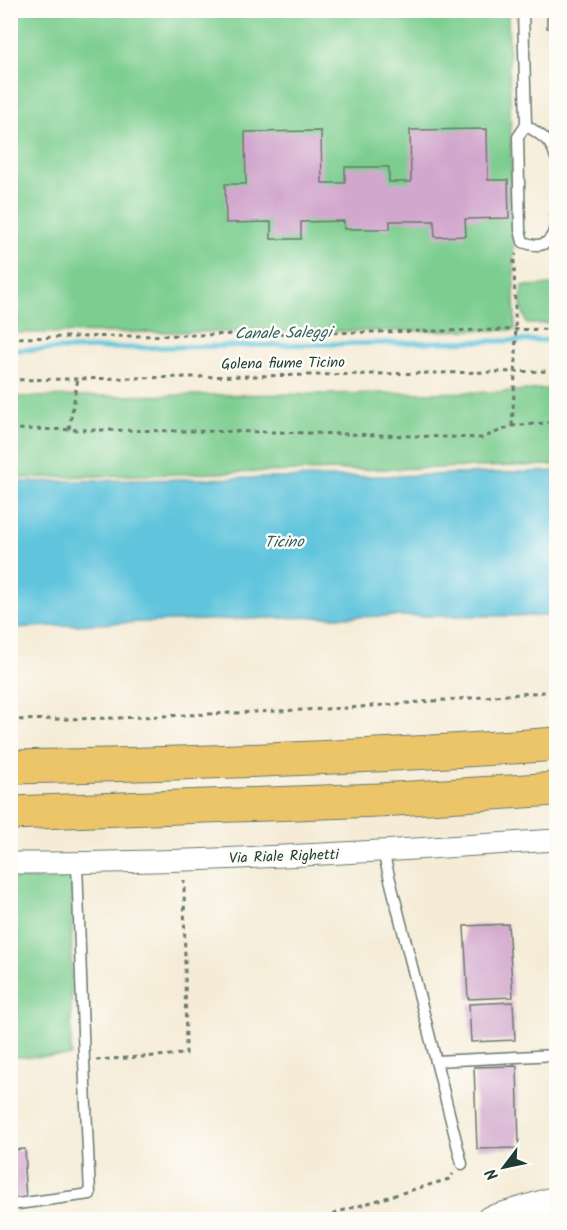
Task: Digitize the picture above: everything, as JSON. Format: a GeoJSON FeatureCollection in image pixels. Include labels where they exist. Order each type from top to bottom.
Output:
{"type":"FeatureCollection","features":[{"type":"Feature","properties":{"kind":"highway"},"geometry":{"type":"LineString","coordinates":[[10,767],[362,756],[556,744]]}},
{"type":"Feature","properties":{"kind":"highway"},"geometry":{"type":"LineString","coordinates":[[10,813],[379,800],[556,789]]}},
{"type":"Feature","properties":{"kind":"street","name":"Via Riale Righetti"},"geometry":{"type":"LineString","coordinates":[[10,863],[184,860],[383,852],[556,840]]}},
{"type":"Feature","properties":{"kind":"street"},"geometry":{"type":"LineString","coordinates":[[490,1220],[556,1200]]}},
{"type":"Feature","properties":{"kind":"lane"},"geometry":{"type":"LineString","coordinates":[[523,10],[526,125],[518,137],[520,230],[524,242],[533,246],[544,245],[551,238],[556,223],[556,213]]}},
{"type":"Feature","properties":{"kind":"lane"},"geometry":{"type":"LineString","coordinates":[[526,125],[553,146],[556,158]]}},
{"type":"Feature","properties":{"kind":"lane"},"geometry":{"type":"LineString","coordinates":[[383,852],[462,1164]]}},
{"type":"Feature","properties":{"kind":"lane"},"geometry":{"type":"LineString","coordinates":[[10,1204],[90,1194],[77,863]]}},
{"type":"Feature","properties":{"kind":"lane"},"geometry":{"type":"LineString","coordinates":[[436,1061],[556,1055]]}},
{"type":"Feature","properties":{"kind":"path"},"geometry":{"type":"LineString","coordinates":[[512,426],[516,349],[514,258],[524,242]]}},
{"type":"Feature","properties":{"kind":"path"},"geometry":{"type":"LineString","coordinates":[[10,338],[556,329]]}},
{"type":"Feature","properties":{"kind":"path","name":"Golena fiume Ticino"},"geometry":{"type":"LineString","coordinates":[[10,380],[556,371]]}},
{"type":"Feature","properties":{"kind":"path"},"geometry":{"type":"LineString","coordinates":[[69,429],[78,378]]}},
{"type":"Feature","properties":{"kind":"path"},"geometry":{"type":"LineString","coordinates":[[10,429],[276,432],[482,438],[512,426],[556,423]]}},
{"type":"Feature","properties":{"kind":"path"},"geometry":{"type":"LineString","coordinates":[[10,720],[348,708],[556,691]]}},
{"type":"Feature","properties":{"kind":"path"},"geometry":{"type":"LineString","coordinates":[[84,1061],[186,1054],[184,860]]}},
{"type":"Feature","properties":{"kind":"path"},"geometry":{"type":"LineString","coordinates":[[326,1220],[338,1212],[449,1179],[462,1164]]}},
{"type":"Feature","properties":{"kind":"green space"},"geometry":{"type":"Polygon","coordinates":[[[10,11],[508,11],[515,330],[11,333],[10,11]]]}},
{"type":"Feature","properties":{"kind":"green space"},"geometry":{"type":"Polygon","coordinates":[[[556,285],[556,323],[527,324],[521,307],[522,286],[556,285]]]}},
{"type":"Feature","properties":{"kind":"green space"},"geometry":{"type":"Polygon","coordinates":[[[556,388],[556,465],[11,478],[11,397],[501,392],[556,388]]]}},
{"type":"Feature","properties":{"kind":"green space"},"geometry":{"type":"Polygon","coordinates":[[[11,879],[72,879],[71,1056],[11,1057],[11,879]]]}},
{"type":"Feature","properties":{"kind":"water","name":"Ticino"},"geometry":{"type":"Polygon","coordinates":[[[556,471],[556,616],[283,618],[11,628],[11,482],[556,471]]]}},
{"type":"Feature","properties":{"kind":"building"},"geometry":{"type":"Polygon","coordinates":[[[547,10],[556,10],[556,28],[547,28],[547,10]]]}},
{"type":"Feature","properties":{"kind":"building"},"geometry":{"type":"Polygon","coordinates":[[[487,129],[488,180],[508,180],[509,218],[465,219],[466,236],[435,237],[434,221],[390,221],[390,229],[344,229],[344,221],[301,222],[301,239],[271,239],[271,222],[226,223],[225,184],[246,184],[245,132],[321,131],[322,183],[345,183],[345,167],[389,167],[389,182],[411,182],[410,130],[487,129]]]}},
{"type":"Feature","properties":{"kind":"building"},"geometry":{"type":"Polygon","coordinates":[[[508,924],[513,997],[468,999],[464,926],[508,924]]]}},
{"type":"Feature","properties":{"kind":"building"},"geometry":{"type":"Polygon","coordinates":[[[513,1002],[515,1040],[471,1042],[469,1004],[513,1002]]]}},
{"type":"Feature","properties":{"kind":"building"},"geometry":{"type":"Polygon","coordinates":[[[517,1066],[519,1148],[477,1149],[474,1067],[517,1066]]]}},
{"type":"Feature","properties":{"kind":"building"},"geometry":{"type":"Polygon","coordinates":[[[25,1149],[26,1198],[10,1199],[10,1150],[25,1149]]]}},
{"type":"Feature","properties":{"kind":"waterway","name":"Canale Saleggi"},"geometry":{"type":"LineString","coordinates":[[10,350],[556,340]]}}]}
